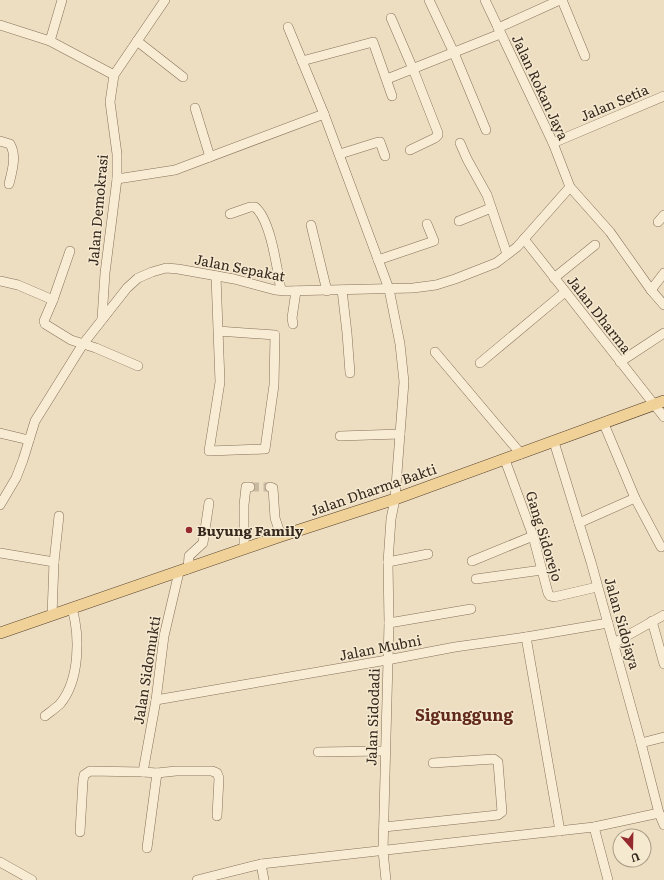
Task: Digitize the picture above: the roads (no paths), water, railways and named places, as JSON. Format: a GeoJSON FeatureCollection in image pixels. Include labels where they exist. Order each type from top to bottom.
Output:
{"type":"FeatureCollection","features":[{"type":"Feature","properties":{"kind":"main road","name":"Jalan Dharma Bakti"},"geometry":{"type":"LineString","coordinates":[[0,633],[281,536],[395,499],[660,403]]}},
{"type":"Feature","properties":{"kind":"street"},"geometry":{"type":"LineString","coordinates":[[50,41],[62,0]]}},
{"type":"Feature","properties":{"kind":"street","name":"Jalan Demokrasi"},"geometry":{"type":"LineString","coordinates":[[102,319],[105,273],[117,179],[117,154],[110,102],[114,75],[165,0]]}},
{"type":"Feature","properties":{"kind":"street"},"geometry":{"type":"LineString","coordinates":[[428,0],[454,53],[486,130]]}},
{"type":"Feature","properties":{"kind":"street","name":"Jalan Rokan Jaya"},"geometry":{"type":"LineString","coordinates":[[485,0],[552,142],[570,187],[610,232],[651,290],[664,305]]}},
{"type":"Feature","properties":{"kind":"street"},"geometry":{"type":"LineString","coordinates":[[387,79],[454,53],[561,0],[585,56]]}},
{"type":"Feature","properties":{"kind":"street"},"geometry":{"type":"LineString","coordinates":[[391,18],[438,133],[436,138],[410,150]]}},
{"type":"Feature","properties":{"kind":"street"},"geometry":{"type":"LineString","coordinates":[[0,24],[50,41],[114,75]]}},
{"type":"Feature","properties":{"kind":"street","name":"Jalan Sidodadi"},"geometry":{"type":"LineString","coordinates":[[288,27],[340,154],[389,289],[403,365],[404,382],[395,499],[391,519],[388,562],[389,623],[384,751],[383,851],[386,880]]}},
{"type":"Feature","properties":{"kind":"street"},"geometry":{"type":"LineString","coordinates":[[137,41],[183,77]]}},
{"type":"Feature","properties":{"kind":"street"},"geometry":{"type":"LineString","coordinates":[[302,61],[373,42],[392,96]]}},
{"type":"Feature","properties":{"kind":"street","name":"Jalan Setia"},"geometry":{"type":"LineString","coordinates":[[552,142],[664,96]]}},
{"type":"Feature","properties":{"kind":"street"},"geometry":{"type":"LineString","coordinates":[[195,108],[210,157]]}},
{"type":"Feature","properties":{"kind":"street"},"geometry":{"type":"LineString","coordinates":[[117,179],[175,170],[324,114]]}},
{"type":"Feature","properties":{"kind":"street"},"geometry":{"type":"LineString","coordinates":[[0,141],[10,144],[13,149],[13,165],[9,184]]}},
{"type":"Feature","properties":{"kind":"street"},"geometry":{"type":"LineString","coordinates":[[340,154],[380,142],[385,156]]}},
{"type":"Feature","properties":{"kind":"street"},"geometry":{"type":"LineString","coordinates":[[460,143],[487,195],[507,254]]}},
{"type":"Feature","properties":{"kind":"street","name":"Jalan Sepakat"},"geometry":{"type":"LineString","coordinates":[[0,505],[16,478],[35,421],[83,344],[127,288],[138,278],[166,268],[216,276],[281,290],[296,291],[413,288],[436,285],[496,263],[524,239],[570,187]]}},
{"type":"Feature","properties":{"kind":"street"},"geometry":{"type":"LineString","coordinates":[[230,214],[255,206],[260,210],[265,220],[275,257],[281,290]]}},
{"type":"Feature","properties":{"kind":"street"},"geometry":{"type":"LineString","coordinates":[[459,221],[491,208]]}},
{"type":"Feature","properties":{"kind":"street"},"geometry":{"type":"LineString","coordinates":[[658,222],[664,215]]}},
{"type":"Feature","properties":{"kind":"street"},"geometry":{"type":"LineString","coordinates":[[378,260],[434,241],[426,224]]}},
{"type":"Feature","properties":{"kind":"street"},"geometry":{"type":"LineString","coordinates":[[311,225],[327,290]]}},
{"type":"Feature","properties":{"kind":"street","name":"Jalan Dharma"},"geometry":{"type":"LineString","coordinates":[[524,239],[620,362],[660,403],[664,417]]}},
{"type":"Feature","properties":{"kind":"street"},"geometry":{"type":"LineString","coordinates":[[554,278],[595,245]]}},
{"type":"Feature","properties":{"kind":"street"},"geometry":{"type":"LineString","coordinates":[[70,251],[54,300],[44,324],[71,340],[96,348],[138,366]]}},
{"type":"Feature","properties":{"kind":"street"},"geometry":{"type":"LineString","coordinates":[[651,290],[664,273]]}},
{"type":"Feature","properties":{"kind":"street"},"geometry":{"type":"LineString","coordinates":[[216,276],[218,331],[220,382],[209,451],[265,449],[274,385],[275,335],[218,331]]}},
{"type":"Feature","properties":{"kind":"street"},"geometry":{"type":"LineString","coordinates":[[0,281],[18,285],[54,300]]}},
{"type":"Feature","properties":{"kind":"street"},"geometry":{"type":"LineString","coordinates":[[342,290],[350,373]]}},
{"type":"Feature","properties":{"kind":"street"},"geometry":{"type":"LineString","coordinates":[[293,324],[292,318],[296,291]]}},
{"type":"Feature","properties":{"kind":"street"},"geometry":{"type":"LineString","coordinates":[[480,363],[564,292]]}},
{"type":"Feature","properties":{"kind":"street"},"geometry":{"type":"LineString","coordinates":[[620,362],[664,333]]}},
{"type":"Feature","properties":{"kind":"street"},"geometry":{"type":"LineString","coordinates":[[435,352],[521,454]]}},
{"type":"Feature","properties":{"kind":"street"},"geometry":{"type":"LineString","coordinates":[[604,424],[635,498],[661,547]]}},
{"type":"Feature","properties":{"kind":"street"},"geometry":{"type":"LineString","coordinates":[[0,433],[29,440]]}},
{"type":"Feature","properties":{"kind":"street"},"geometry":{"type":"LineString","coordinates":[[340,436],[400,434]]}},
{"type":"Feature","properties":{"kind":"street","name":"Jalan Sidojaya"},"geometry":{"type":"LineString","coordinates":[[554,442],[614,642],[642,743],[659,813],[664,825]]}},
{"type":"Feature","properties":{"kind":"street","name":"Gang Sidorejo"},"geometry":{"type":"LineString","coordinates":[[504,460],[533,536],[550,596],[554,597],[598,587]]}},
{"type":"Feature","properties":{"kind":"street"},"geometry":{"type":"LineString","coordinates":[[244,550],[244,505],[246,487],[250,487]]}},
{"type":"Feature","properties":{"kind":"street"},"geometry":{"type":"LineString","coordinates":[[270,487],[273,488],[275,518],[281,536]]}},
{"type":"Feature","properties":{"kind":"street"},"geometry":{"type":"LineString","coordinates":[[579,523],[635,498]]}},
{"type":"Feature","properties":{"kind":"street","name":"Jalan Sidomukti"},"geometry":{"type":"LineString","coordinates":[[143,772],[156,700],[164,636],[189,556],[203,543],[209,503]]}},
{"type":"Feature","properties":{"kind":"street"},"geometry":{"type":"LineString","coordinates":[[52,615],[54,562],[60,516]]}},
{"type":"Feature","properties":{"kind":"street"},"geometry":{"type":"LineString","coordinates":[[472,561],[533,536]]}},
{"type":"Feature","properties":{"kind":"street"},"geometry":{"type":"LineString","coordinates":[[0,553],[54,562]]}},
{"type":"Feature","properties":{"kind":"street"},"geometry":{"type":"LineString","coordinates":[[388,562],[428,554]]}},
{"type":"Feature","properties":{"kind":"street"},"geometry":{"type":"LineString","coordinates":[[476,579],[542,570]]}},
{"type":"Feature","properties":{"kind":"street"},"geometry":{"type":"LineString","coordinates":[[45,716],[60,704],[72,683],[76,666],[77,630],[72,608]]}},
{"type":"Feature","properties":{"kind":"street"},"geometry":{"type":"LineString","coordinates":[[389,623],[471,609]]}},
{"type":"Feature","properties":{"kind":"street"},"geometry":{"type":"LineString","coordinates":[[614,642],[664,615]]}},
{"type":"Feature","properties":{"kind":"street"},"geometry":{"type":"LineString","coordinates":[[652,621],[664,664]]}},
{"type":"Feature","properties":{"kind":"street","name":"Jalan Mubni"},"geometry":{"type":"LineString","coordinates":[[156,700],[455,647],[608,623]]}},
{"type":"Feature","properties":{"kind":"street"},"geometry":{"type":"LineString","coordinates":[[655,633],[664,642]]}},
{"type":"Feature","properties":{"kind":"street"},"geometry":{"type":"LineString","coordinates":[[526,637],[560,831]]}},
{"type":"Feature","properties":{"kind":"street"},"geometry":{"type":"LineString","coordinates":[[642,743],[664,737]]}},
{"type":"Feature","properties":{"kind":"street"},"geometry":{"type":"LineString","coordinates":[[318,752],[384,751]]}},
{"type":"Feature","properties":{"kind":"street"},"geometry":{"type":"LineString","coordinates":[[384,827],[498,815],[502,812],[498,762],[494,759],[433,763]]}},
{"type":"Feature","properties":{"kind":"street"},"geometry":{"type":"LineString","coordinates":[[80,832],[83,781],[84,775],[90,771],[157,773],[176,771],[212,771],[217,773],[219,778],[217,816]]}},
{"type":"Feature","properties":{"kind":"street"},"geometry":{"type":"LineString","coordinates":[[146,848],[157,773]]}},
{"type":"Feature","properties":{"kind":"street"},"geometry":{"type":"LineString","coordinates":[[197,880],[215,878],[261,864],[594,827],[659,813]]}},
{"type":"Feature","properties":{"kind":"street"},"geometry":{"type":"LineString","coordinates":[[594,827],[608,880]]}},
{"type":"Feature","properties":{"kind":"street"},"geometry":{"type":"LineString","coordinates":[[0,862],[32,880]]}},
{"type":"Feature","properties":{"kind":"street"},"geometry":{"type":"LineString","coordinates":[[261,864],[264,880]]}},
{"type":"Feature","properties":{"kind":"tunnel"},"geometry":{"type":"LineString","coordinates":[[250,487],[270,487]]}},
{"type":"Feature","properties":{"kind":"place","name":"Buyung Family"},"geometry":{"type":"Point","coordinates":[189,530]}},
{"type":"Feature","properties":{"kind":"district","name":"Sigunggung"},"geometry":{"type":"Point","coordinates":[464,714]}}]}
